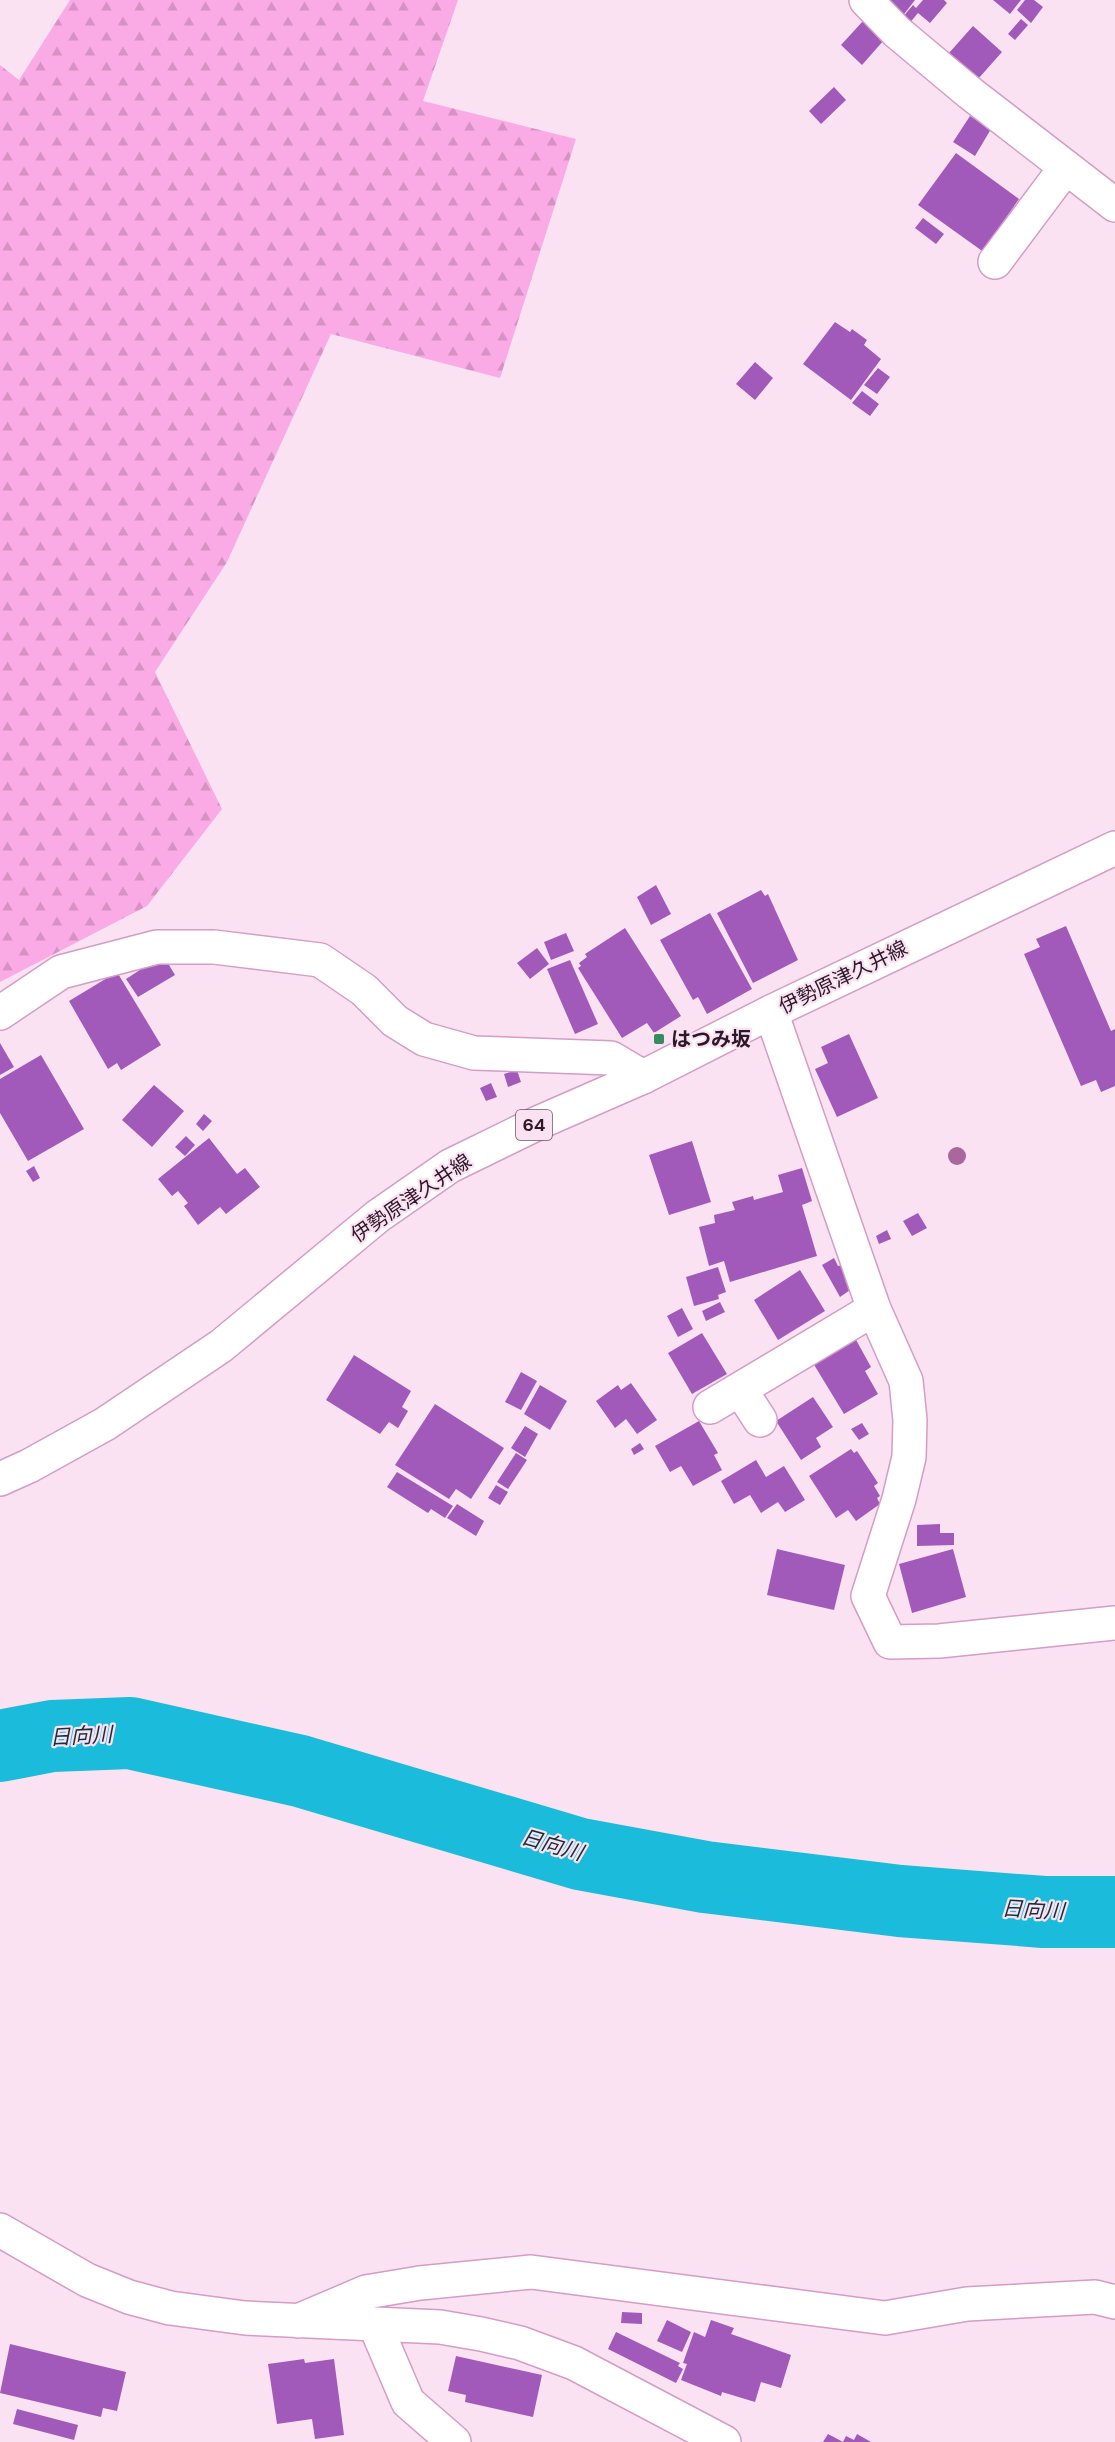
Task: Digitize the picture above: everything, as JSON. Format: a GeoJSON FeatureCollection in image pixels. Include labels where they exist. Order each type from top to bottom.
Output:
{"type":"FeatureCollection","features":[{"type":"Feature","properties":{"kind":"street"},"geometry":{"type":"LineString","coordinates":[[866,0],[897,32],[960,86],[1115,205]]}},
{"type":"Feature","properties":{"kind":"street"},"geometry":{"type":"LineString","coordinates":[[994,262],[1066,167]]}},
{"type":"Feature","properties":{"kind":"street","name":"伊勢原津久井線"},"geometry":{"type":"LineString","coordinates":[[0,1479],[29,1466],[105,1424],[221,1346],[378,1216],[450,1167],[540,1122],[643,1077],[771,1012],[1115,848]]}},
{"type":"Feature","properties":{"kind":"street"},"geometry":{"type":"LineString","coordinates":[[0,1013],[61,972],[157,947],[214,947],[320,960],[364,990],[395,1021],[424,1039],[474,1053],[611,1058],[643,1077]]}},
{"type":"Feature","properties":{"kind":"street"},"geometry":{"type":"LineString","coordinates":[[771,1012],[874,1309],[906,1381],[910,1420],[909,1457],[899,1498],[868,1596],[890,1642],[939,1641],[1115,1623]]}},
{"type":"Feature","properties":{"kind":"street"},"geometry":{"type":"LineString","coordinates":[[710,1407],[874,1309]]}},
{"type":"Feature","properties":{"kind":"street"},"geometry":{"type":"LineString","coordinates":[[740,1389],[760,1420]]}},
{"type":"Feature","properties":{"kind":"street"},"geometry":{"type":"LineString","coordinates":[[0,2230],[87,2280],[129,2297],[170,2308],[245,2318],[440,2327],[520,2343],[574,2363],[724,2442]]}},
{"type":"Feature","properties":{"kind":"street"},"geometry":{"type":"LineString","coordinates":[[298,2321],[366,2292],[420,2283],[531,2272],[885,2318],[967,2304],[1095,2297],[1115,2302]]}},
{"type":"Feature","properties":{"kind":"street"},"geometry":{"type":"LineString","coordinates":[[375,2325],[408,2402],[454,2442]]}},
{"type":"Feature","properties":{"kind":"green space"},"geometry":{"type":"Polygon","coordinates":[[[70,0],[458,0],[423,101],[576,139],[500,378],[331,334],[227,562],[155,672],[222,809],[147,906],[0,982],[0,65],[19,80],[70,0]]]}},
{"type":"Feature","properties":{"kind":"building"},"geometry":{"type":"Polygon","coordinates":[[[878,0],[915,0],[901,18],[878,0]]]}},
{"type":"Feature","properties":{"kind":"building"},"geometry":{"type":"Polygon","coordinates":[[[923,0],[944,0],[947,3],[930,23],[918,13],[908,25],[901,19],[913,5],[916,8],[923,0]]]}},
{"type":"Feature","properties":{"kind":"building"},"geometry":{"type":"Polygon","coordinates":[[[993,0],[1021,0],[1010,14],[993,0]]]}},
{"type":"Feature","properties":{"kind":"building"},"geometry":{"type":"Polygon","coordinates":[[[1025,0],[1034,0],[1043,7],[1031,23],[1017,10],[1025,0]]]}},
{"type":"Feature","properties":{"kind":"building"},"geometry":{"type":"Polygon","coordinates":[[[1021,19],[1028,25],[1015,40],[1008,34],[1021,19]]]}},
{"type":"Feature","properties":{"kind":"building"},"geometry":{"type":"Polygon","coordinates":[[[863,21],[884,40],[862,65],[841,45],[863,21]]]}},
{"type":"Feature","properties":{"kind":"building"},"geometry":{"type":"Polygon","coordinates":[[[973,26],[1002,52],[978,79],[949,53],[973,26]]]}},
{"type":"Feature","properties":{"kind":"building"},"geometry":{"type":"Polygon","coordinates":[[[834,87],[846,100],[821,124],[809,111],[834,87]]]}},
{"type":"Feature","properties":{"kind":"building"},"geometry":{"type":"Polygon","coordinates":[[[970,116],[991,129],[975,156],[953,142],[970,116]]]}},
{"type":"Feature","properties":{"kind":"building"},"geometry":{"type":"Polygon","coordinates":[[[956,153],[1019,199],[998,229],[1001,231],[985,253],[918,205],[956,153]]]}},
{"type":"Feature","properties":{"kind":"building"},"geometry":{"type":"Polygon","coordinates":[[[923,218],[944,234],[936,244],[915,228],[923,218]]]}},
{"type":"Feature","properties":{"kind":"building"},"geometry":{"type":"Polygon","coordinates":[[[835,322],[850,332],[852,329],[867,340],[864,345],[881,359],[851,400],[803,364],[835,322]]]}},
{"type":"Feature","properties":{"kind":"building"},"geometry":{"type":"Polygon","coordinates":[[[755,362],[773,378],[755,400],[736,384],[755,362]]]}},
{"type":"Feature","properties":{"kind":"building"},"geometry":{"type":"Polygon","coordinates":[[[878,368],[890,377],[877,394],[864,385],[878,368]]]}},
{"type":"Feature","properties":{"kind":"building"},"geometry":{"type":"Polygon","coordinates":[[[862,391],[879,404],[870,416],[852,403],[862,391]]]}},
{"type":"Feature","properties":{"kind":"building"},"geometry":{"type":"Polygon","coordinates":[[[656,885],[671,914],[651,925],[637,897],[656,885]]]}},
{"type":"Feature","properties":{"kind":"building"},"geometry":{"type":"Polygon","coordinates":[[[761,890],[765,896],[768,894],[798,960],[753,983],[717,913],[761,890]]]}},
{"type":"Feature","properties":{"kind":"building"},"geometry":{"type":"Polygon","coordinates":[[[710,913],[752,989],[707,1014],[698,997],[693,1000],[660,940],[710,913]]]}},
{"type":"Feature","properties":{"kind":"building"},"geometry":{"type":"Polygon","coordinates":[[[1066,926],[1111,1031],[1115,1029],[1115,1086],[1101,1092],[1096,1080],[1081,1086],[1024,954],[1040,947],[1036,939],[1066,926]]]}},
{"type":"Feature","properties":{"kind":"building"},"geometry":{"type":"Polygon","coordinates":[[[625,928],[681,1016],[654,1033],[647,1023],[622,1038],[578,968],[581,966],[579,963],[587,957],[585,954],[625,928]]]}},
{"type":"Feature","properties":{"kind":"building"},"geometry":{"type":"Polygon","coordinates":[[[566,933],[574,951],[551,960],[544,942],[566,933]]]}},
{"type":"Feature","properties":{"kind":"building"},"geometry":{"type":"Polygon","coordinates":[[[537,948],[549,964],[530,979],[517,963],[537,948]]]}},
{"type":"Feature","properties":{"kind":"building"},"geometry":{"type":"Polygon","coordinates":[[[163,955],[175,975],[138,997],[126,979],[163,955]]]}},
{"type":"Feature","properties":{"kind":"building"},"geometry":{"type":"Polygon","coordinates":[[[570,960],[598,1024],[575,1034],[547,969],[570,960]]]}},
{"type":"Feature","properties":{"kind":"building"},"geometry":{"type":"Polygon","coordinates":[[[117,972],[161,1045],[121,1070],[117,1063],[108,1069],[69,1001],[117,972]]]}},
{"type":"Feature","properties":{"kind":"building"},"geometry":{"type":"Polygon","coordinates":[[[849,1034],[878,1098],[837,1117],[815,1069],[828,1063],[821,1047],[849,1034]]]}},
{"type":"Feature","properties":{"kind":"building"},"geometry":{"type":"Polygon","coordinates":[[[0,1043],[14,1067],[0,1075],[0,1043]]]}},
{"type":"Feature","properties":{"kind":"building"},"geometry":{"type":"Polygon","coordinates":[[[41,1055],[84,1129],[28,1161],[0,1113],[0,1079],[41,1055]]]}},
{"type":"Feature","properties":{"kind":"building"},"geometry":{"type":"Polygon","coordinates":[[[517,1070],[521,1082],[508,1087],[504,1074],[517,1070]]]}},
{"type":"Feature","properties":{"kind":"building"},"geometry":{"type":"Polygon","coordinates":[[[491,1083],[497,1097],[486,1101],[480,1088],[491,1083]]]}},
{"type":"Feature","properties":{"kind":"building"},"geometry":{"type":"Polygon","coordinates":[[[154,1085],[184,1111],[152,1147],[122,1120],[154,1085]]]}},
{"type":"Feature","properties":{"kind":"building"},"geometry":{"type":"Polygon","coordinates":[[[204,1114],[212,1121],[203,1131],[196,1124],[204,1114]]]}},
{"type":"Feature","properties":{"kind":"building"},"geometry":{"type":"Polygon","coordinates":[[[186,1136],[195,1145],[185,1156],[175,1147],[186,1136]]]}},
{"type":"Feature","properties":{"kind":"building"},"geometry":{"type":"Polygon","coordinates":[[[209,1138],[237,1174],[245,1168],[260,1187],[226,1214],[220,1207],[198,1225],[184,1206],[188,1203],[178,1191],[172,1196],[158,1179],[209,1138]]]}},
{"type":"Feature","properties":{"kind":"building"},"geometry":{"type":"Polygon","coordinates":[[[692,1141],[711,1202],[669,1215],[649,1155],[692,1141]]]}},
{"type":"Feature","properties":{"kind":"building"},"geometry":{"type":"Polygon","coordinates":[[[34,1166],[40,1178],[33,1182],[26,1171],[34,1166]]]}},
{"type":"Feature","properties":{"kind":"building"},"geometry":{"type":"Polygon","coordinates":[[[802,1168],[812,1201],[802,1205],[817,1256],[730,1282],[724,1261],[709,1266],[699,1227],[715,1223],[714,1215],[735,1210],[732,1202],[753,1196],[754,1200],[783,1192],[778,1175],[802,1168]]]}},
{"type":"Feature","properties":{"kind":"building"},"geometry":{"type":"Polygon","coordinates":[[[918,1213],[927,1228],[912,1236],[903,1221],[918,1213]]]}},
{"type":"Feature","properties":{"kind":"building"},"geometry":{"type":"Polygon","coordinates":[[[887,1230],[891,1239],[879,1244],[876,1236],[887,1230]]]}},
{"type":"Feature","properties":{"kind":"building"},"geometry":{"type":"Polygon","coordinates":[[[834,1258],[838,1266],[844,1265],[853,1288],[840,1297],[822,1265],[834,1258]]]}},
{"type":"Feature","properties":{"kind":"building"},"geometry":{"type":"Polygon","coordinates":[[[718,1267],[726,1292],[718,1295],[719,1299],[694,1306],[686,1277],[718,1267]]]}},
{"type":"Feature","properties":{"kind":"building"},"geometry":{"type":"Polygon","coordinates":[[[800,1270],[825,1311],[778,1340],[754,1300],[800,1270]]]}},
{"type":"Feature","properties":{"kind":"building"},"geometry":{"type":"Polygon","coordinates":[[[720,1302],[725,1312],[706,1321],[702,1311],[720,1302]]]}},
{"type":"Feature","properties":{"kind":"building"},"geometry":{"type":"Polygon","coordinates":[[[682,1308],[693,1329],[678,1337],[667,1316],[682,1308]]]}},
{"type":"Feature","properties":{"kind":"building"},"geometry":{"type":"Polygon","coordinates":[[[702,1333],[727,1374],[692,1394],[668,1353],[702,1333]]]}},
{"type":"Feature","properties":{"kind":"building"},"geometry":{"type":"Polygon","coordinates":[[[855,1338],[871,1367],[865,1371],[878,1394],[844,1414],[813,1363],[855,1338]]]}},
{"type":"Feature","properties":{"kind":"building"},"geometry":{"type":"Polygon","coordinates":[[[354,1355],[411,1391],[402,1407],[408,1411],[398,1428],[389,1422],[380,1434],[326,1400],[354,1355]]]}},
{"type":"Feature","properties":{"kind":"building"},"geometry":{"type":"Polygon","coordinates":[[[521,1372],[537,1381],[521,1410],[505,1402],[521,1372]]]}},
{"type":"Feature","properties":{"kind":"building"},"geometry":{"type":"Polygon","coordinates":[[[631,1383],[657,1420],[637,1434],[626,1419],[615,1428],[596,1401],[618,1385],[621,1390],[631,1383]]]}},
{"type":"Feature","properties":{"kind":"building"},"geometry":{"type":"Polygon","coordinates":[[[540,1385],[567,1401],[550,1430],[524,1414],[540,1385]]]}},
{"type":"Feature","properties":{"kind":"building"},"geometry":{"type":"Polygon","coordinates":[[[813,1397],[833,1427],[816,1438],[821,1447],[801,1460],[776,1421],[813,1397]]]}},
{"type":"Feature","properties":{"kind":"building"},"geometry":{"type":"Polygon","coordinates":[[[435,1404],[504,1448],[471,1499],[456,1489],[449,1499],[395,1465],[435,1404]]]}},
{"type":"Feature","properties":{"kind":"building"},"geometry":{"type":"Polygon","coordinates":[[[699,1421],[718,1453],[714,1455],[722,1470],[693,1486],[681,1466],[670,1472],[655,1446],[699,1421]]]}},
{"type":"Feature","properties":{"kind":"building"},"geometry":{"type":"Polygon","coordinates":[[[862,1423],[869,1434],[859,1440],[851,1429],[862,1423]]]}},
{"type":"Feature","properties":{"kind":"building"},"geometry":{"type":"Polygon","coordinates":[[[525,1426],[538,1434],[525,1457],[511,1448],[525,1426]]]}},
{"type":"Feature","properties":{"kind":"building"},"geometry":{"type":"Polygon","coordinates":[[[640,1443],[644,1449],[634,1455],[631,1449],[640,1443]]]}},
{"type":"Feature","properties":{"kind":"building"},"geometry":{"type":"Polygon","coordinates":[[[851,1449],[854,1453],[857,1451],[878,1483],[874,1486],[880,1496],[877,1498],[880,1504],[856,1521],[848,1510],[836,1518],[809,1476],[851,1449]]]}},
{"type":"Feature","properties":{"kind":"building"},"geometry":{"type":"Polygon","coordinates":[[[516,1453],[527,1460],[508,1489],[497,1482],[516,1453]]]}},
{"type":"Feature","properties":{"kind":"building"},"geometry":{"type":"Polygon","coordinates":[[[756,1460],[766,1477],[784,1466],[805,1500],[785,1512],[778,1502],[761,1513],[750,1495],[734,1504],[721,1481],[756,1460]]]}},
{"type":"Feature","properties":{"kind":"building"},"geometry":{"type":"Polygon","coordinates":[[[397,1472],[453,1506],[445,1518],[431,1509],[428,1513],[387,1487],[397,1472]]]}},
{"type":"Feature","properties":{"kind":"building"},"geometry":{"type":"Polygon","coordinates":[[[496,1485],[508,1492],[500,1505],[488,1498],[496,1485]]]}},
{"type":"Feature","properties":{"kind":"building"},"geometry":{"type":"Polygon","coordinates":[[[457,1504],[484,1521],[476,1536],[447,1518],[457,1504]]]}},
{"type":"Feature","properties":{"kind":"building"},"geometry":{"type":"Polygon","coordinates":[[[940,1524],[940,1533],[954,1533],[954,1545],[917,1546],[917,1525],[940,1524]]]}},
{"type":"Feature","properties":{"kind":"building"},"geometry":{"type":"Polygon","coordinates":[[[777,1549],[845,1565],[834,1610],[767,1595],[777,1549]]]}},
{"type":"Feature","properties":{"kind":"building"},"geometry":{"type":"Polygon","coordinates":[[[953,1549],[966,1597],[912,1613],[899,1564],[953,1549]]]}},
{"type":"Feature","properties":{"kind":"building"},"geometry":{"type":"Polygon","coordinates":[[[622,2312],[642,2313],[642,2324],[621,2323],[622,2312]]]}},
{"type":"Feature","properties":{"kind":"building"},"geometry":{"type":"Polygon","coordinates":[[[667,2320],[691,2332],[682,2352],[657,2341],[667,2320]]]}},
{"type":"Feature","properties":{"kind":"building"},"geometry":{"type":"Polygon","coordinates":[[[711,2320],[734,2328],[731,2334],[791,2355],[781,2388],[761,2382],[755,2402],[722,2392],[721,2396],[681,2380],[687,2364],[683,2363],[694,2332],[705,2337],[711,2320]]]}},
{"type":"Feature","properties":{"kind":"building"},"geometry":{"type":"Polygon","coordinates":[[[616,2332],[680,2363],[678,2366],[683,2369],[676,2383],[608,2349],[616,2332]]]}},
{"type":"Feature","properties":{"kind":"building"},"geometry":{"type":"Polygon","coordinates":[[[10,2344],[126,2372],[117,2411],[103,2408],[101,2417],[0,2393],[10,2344]]]}},
{"type":"Feature","properties":{"kind":"building"},"geometry":{"type":"Polygon","coordinates":[[[456,2356],[542,2375],[533,2417],[465,2402],[466,2395],[448,2391],[456,2356]]]}},
{"type":"Feature","properties":{"kind":"building"},"geometry":{"type":"Polygon","coordinates":[[[304,2359],[305,2363],[334,2359],[344,2435],[315,2439],[312,2419],[277,2424],[268,2364],[304,2359]]]}},
{"type":"Feature","properties":{"kind":"building"},"geometry":{"type":"Polygon","coordinates":[[[17,2409],[78,2425],[74,2440],[13,2424],[17,2409]]]}},
{"type":"Feature","properties":{"kind":"building"},"geometry":{"type":"Polygon","coordinates":[[[828,2434],[843,2442],[823,2442],[828,2434]]]}},
{"type":"Feature","properties":{"kind":"building"},"geometry":{"type":"Polygon","coordinates":[[[857,2434],[871,2442],[843,2442],[846,2436],[854,2440],[857,2434]]]}},
{"type":"Feature","properties":{"kind":"waterway","name":"日向川"},"geometry":{"type":"LineString","coordinates":[[0,1746],[52,1736],[130,1733],[300,1771],[580,1854],[705,1877],[900,1901],[1044,1912],[1115,1912]]}},
{"type":"Feature","properties":{"kind":"place","name":"はつみ坂"},"geometry":{"type":"Point","coordinates":[659,1039]}}]}
